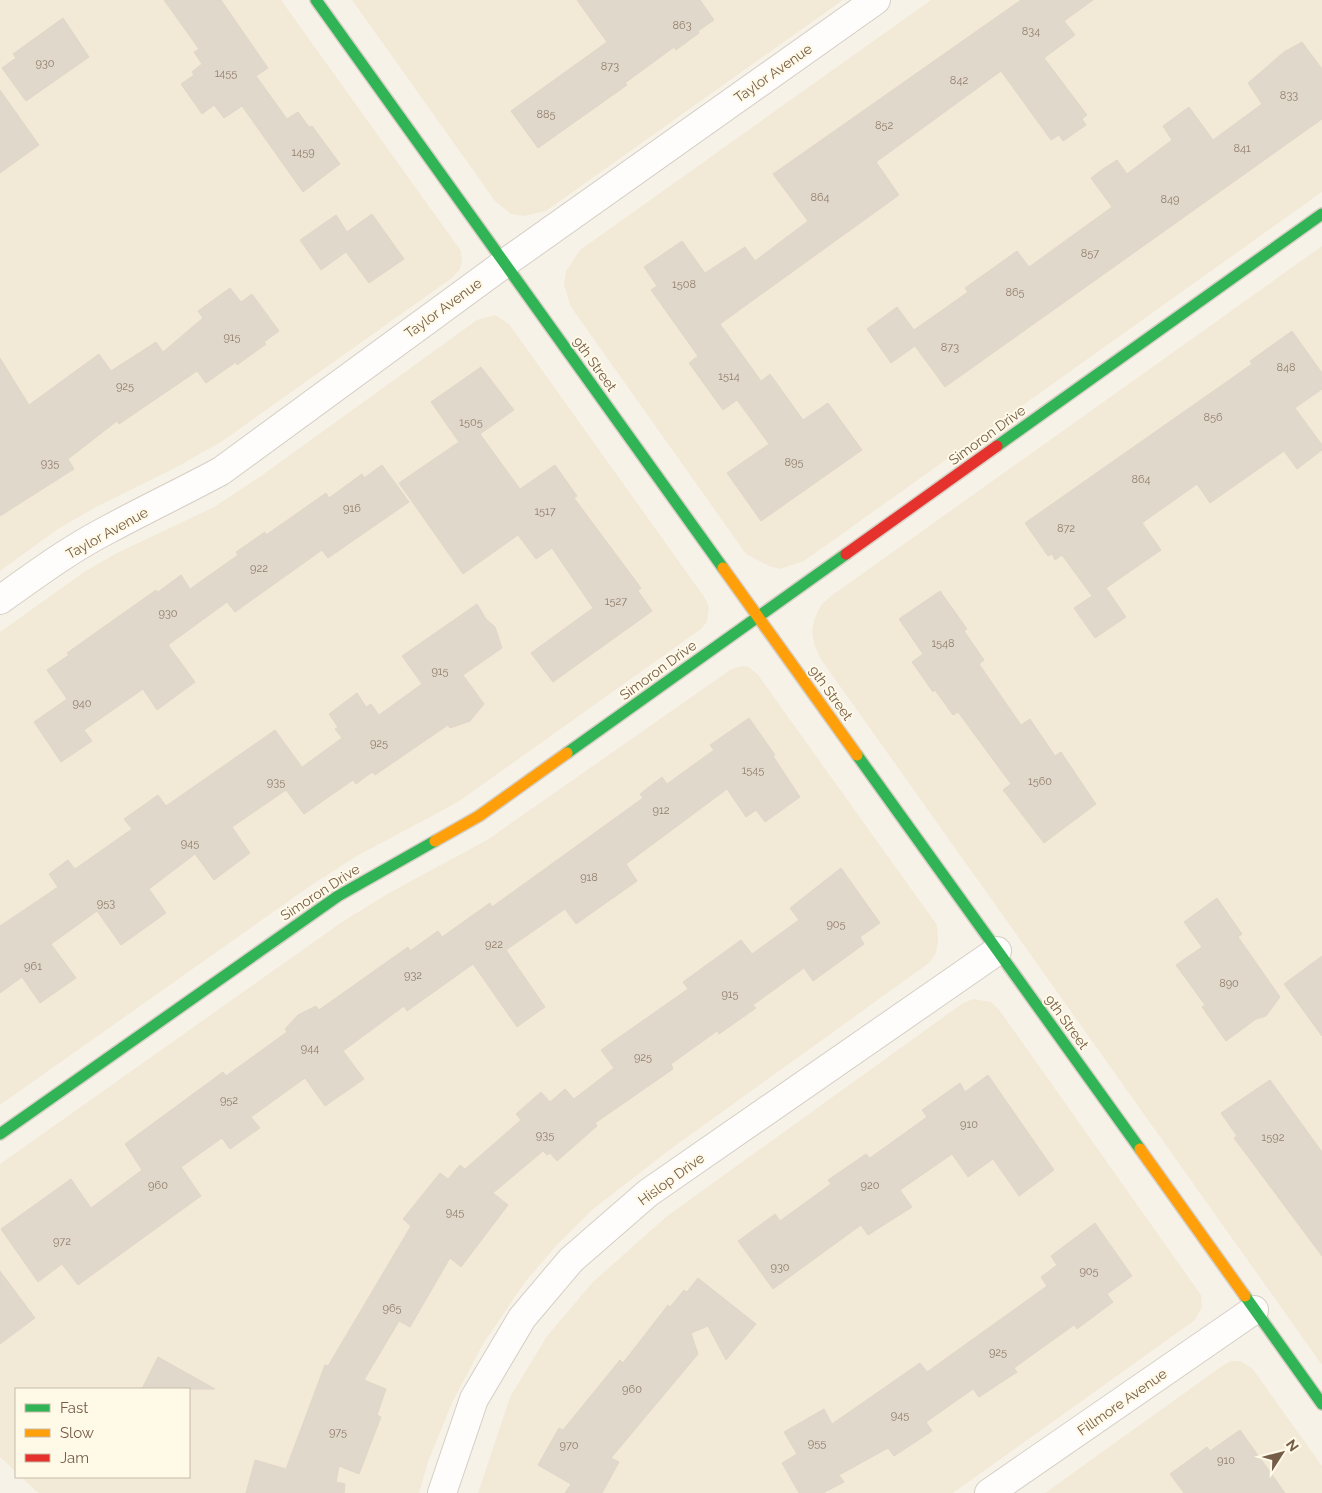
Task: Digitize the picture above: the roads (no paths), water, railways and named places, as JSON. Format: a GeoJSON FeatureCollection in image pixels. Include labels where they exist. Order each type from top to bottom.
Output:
{"type":"FeatureCollection","features":[{"type":"Feature","properties":{"kind":"street","name":"9th Street"},"geometry":{"type":"LineString","coordinates":[[316,0],[1322,1404]]}},
{"type":"Feature","properties":{"kind":"street","name":"Taylor Avenue"},"geometry":{"type":"LineString","coordinates":[[0,600],[51,563],[108,529],[171,499],[221,470],[504,263],[876,0]]}},
{"type":"Feature","properties":{"kind":"street","name":"Simoron Drive"},"geometry":{"type":"LineString","coordinates":[[0,1134],[338,896],[479,816],[1322,214]]}},
{"type":"Feature","properties":{"kind":"street","name":"Hislop Drive"},"geometry":{"type":"LineString","coordinates":[[442,1493],[474,1399],[522,1318],[571,1260],[648,1193],[997,951]]}},
{"type":"Feature","properties":{"kind":"street","name":"Fillmore Avenue"},"geometry":{"type":"LineString","coordinates":[[989,1493],[1254,1310]]}}]}
